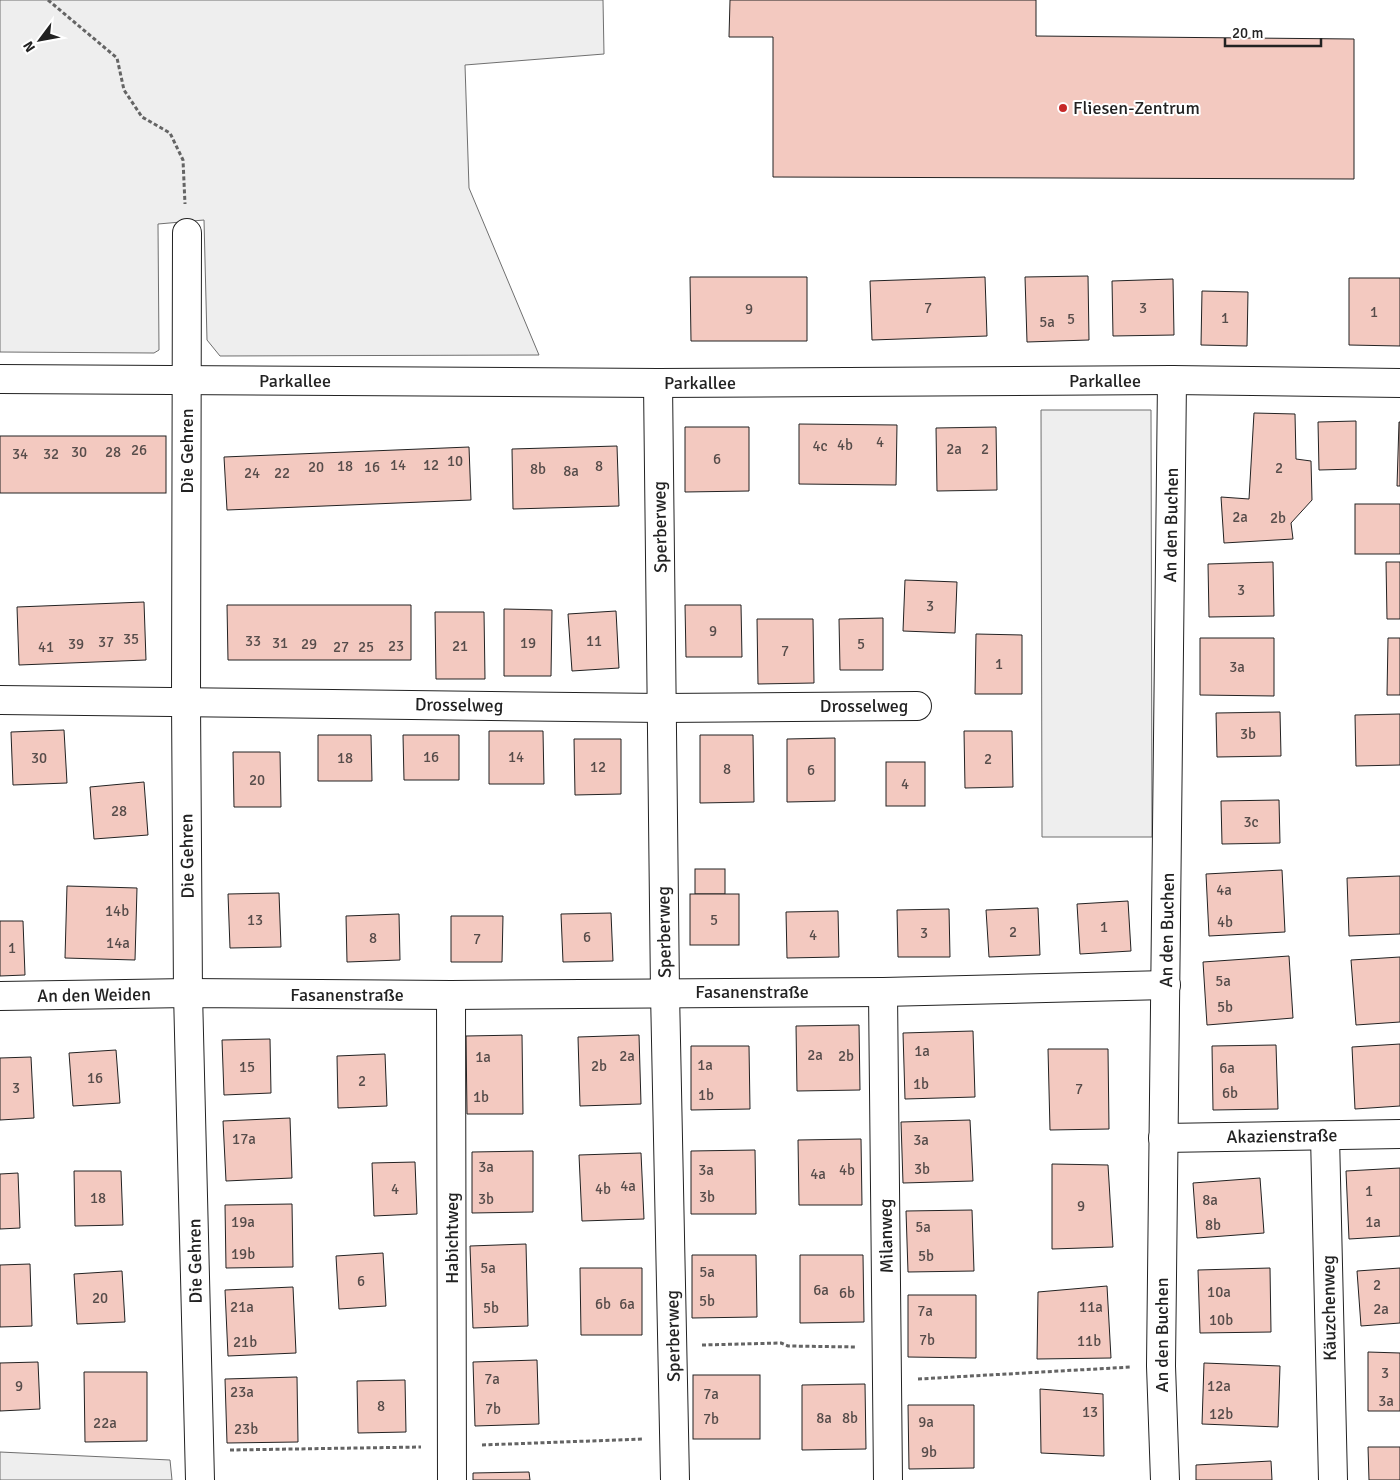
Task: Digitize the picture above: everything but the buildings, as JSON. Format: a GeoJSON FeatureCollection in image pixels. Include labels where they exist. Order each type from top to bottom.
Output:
{"type":"FeatureCollection","features":[{"type":"Feature","properties":{"kind":"street","name":"Die Gehren"},"geometry":{"type":"LineString","coordinates":[[187,232],[186,702],[188,993],[200,1480]]}},
{"type":"Feature","properties":{"kind":"street","name":"Parkallee"},"geometry":{"type":"LineString","coordinates":[[0,379],[658,383],[1172,380],[1400,383]]}},
{"type":"Feature","properties":{"kind":"street","name":"An den Buchen"},"geometry":{"type":"LineString","coordinates":[[1165,1480],[1161,1366],[1172,380]]}},
{"type":"Feature","properties":{"kind":"street","name":"Sperberweg"},"geometry":{"type":"LineString","coordinates":[[658,383],[665,992],[674,1345],[675,1480]]}},
{"type":"Feature","properties":{"kind":"street","name":"Drosselweg"},"geometry":{"type":"LineString","coordinates":[[0,700],[662,708],[917,706]]}},
{"type":"Feature","properties":{"kind":"street","name":"Fasanenstraße"},"geometry":{"type":"LineString","coordinates":[[188,993],[451,995],[665,992],[883,992],[1166,985]]}},
{"type":"Feature","properties":{"kind":"street","name":"Milanweg"},"geometry":{"type":"LineString","coordinates":[[883,992],[888,1480]]}},
{"type":"Feature","properties":{"kind":"street","name":"An den Weiden"},"geometry":{"type":"LineString","coordinates":[[0,996],[188,993]]}},
{"type":"Feature","properties":{"kind":"street","name":"Habichtweg"},"geometry":{"type":"LineString","coordinates":[[451,995],[452,1480]]}},
{"type":"Feature","properties":{"kind":"street","name":"Akazienstraße"},"geometry":{"type":"LineString","coordinates":[[1163,1138],[1400,1134]]}},
{"type":"Feature","properties":{"kind":"street","name":"Käuzchenweg"},"geometry":{"type":"LineString","coordinates":[[1325,1136],[1333,1480]]}},
{"type":"Feature","properties":{"kind":"path"},"geometry":{"type":"LineString","coordinates":[[48,0],[117,58],[124,90],[142,117],[170,133],[183,160],[187,232]]}},
{"type":"Feature","properties":{"kind":"path"},"geometry":{"type":"LineString","coordinates":[[674,1345],[781,1343],[788,1346],[887,1347]]}},
{"type":"Feature","properties":{"kind":"path"},"geometry":{"type":"LineString","coordinates":[[887,1380],[1161,1366]]}},
{"type":"Feature","properties":{"kind":"shaded area"},"geometry":{"type":"Polygon","coordinates":[[[0,0],[603,0],[604,54],[465,65],[469,188],[539,355],[220,356],[207,340],[204,220],[158,224],[159,350],[154,353],[0,352],[0,0]]]}},
{"type":"Feature","properties":{"kind":"shaded area"},"geometry":{"type":"Polygon","coordinates":[[[1041,410],[1151,410],[1152,837],[1042,837],[1041,410]]]}},
{"type":"Feature","properties":{"kind":"shaded area"},"geometry":{"type":"Polygon","coordinates":[[[0,1452],[170,1460],[172,1480],[0,1480],[0,1452]]]}},
{"type":"Feature","properties":{"kind":"place","name":"Fliesen-Zentrum"},"geometry":{"type":"Point","coordinates":[1063,108]}}]}
